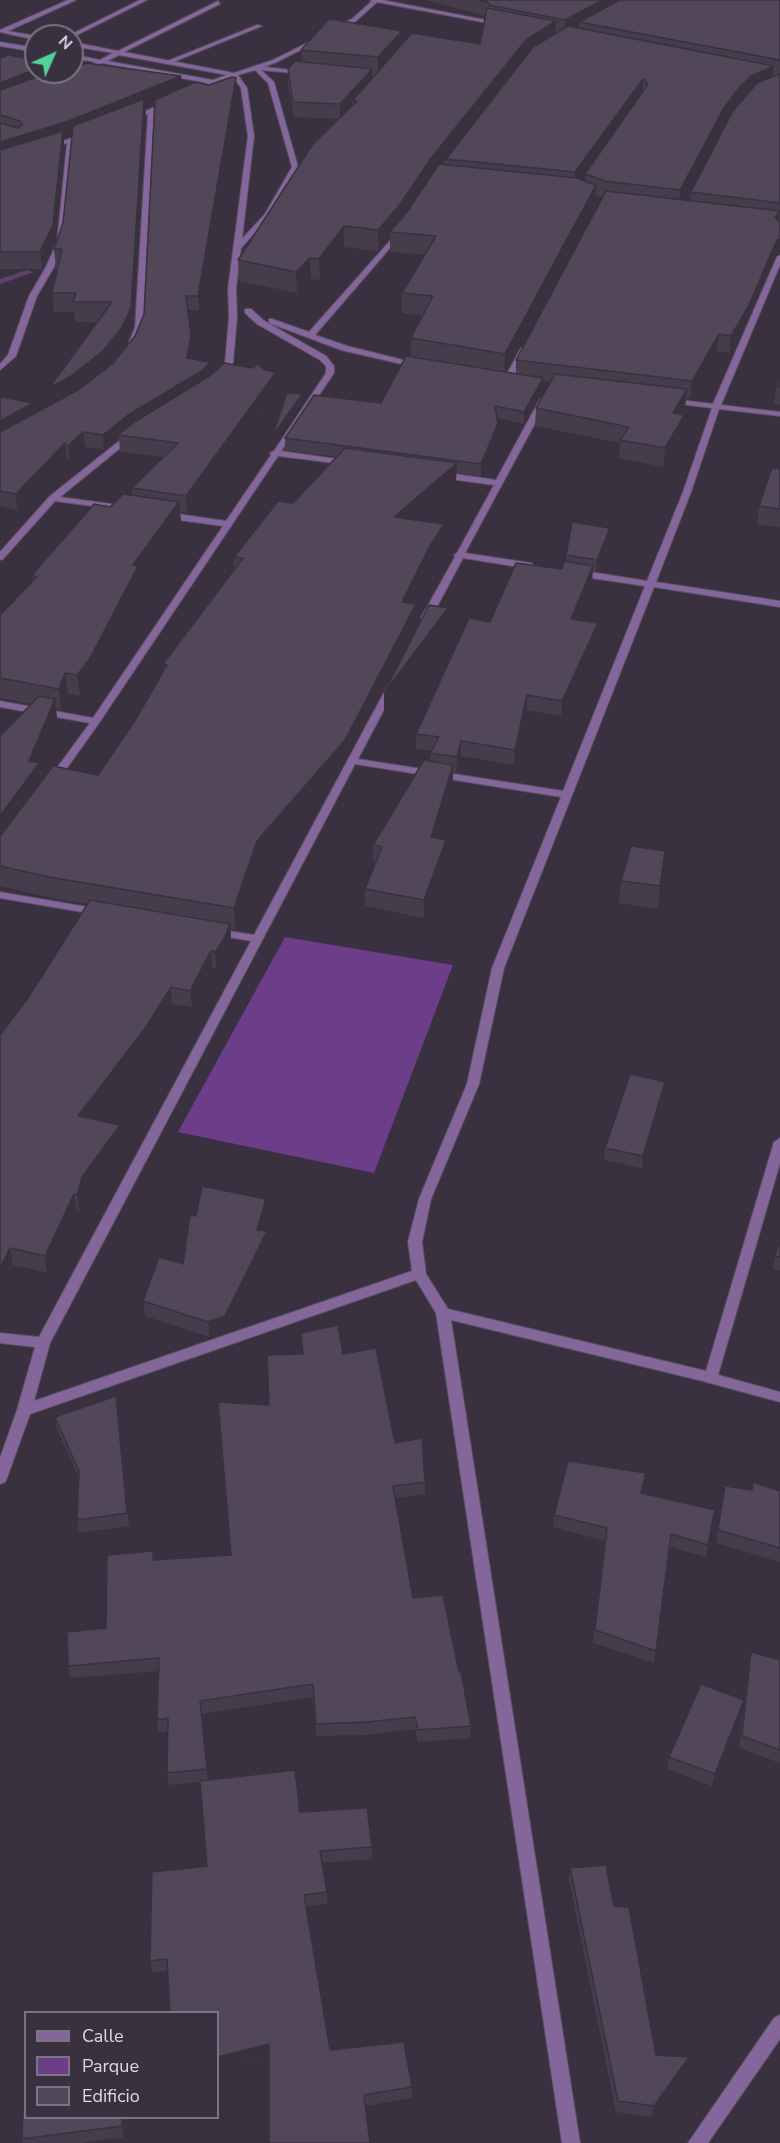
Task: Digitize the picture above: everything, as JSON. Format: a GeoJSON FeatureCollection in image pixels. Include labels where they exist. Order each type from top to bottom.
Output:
{"type":"FeatureCollection","features":[{"type":"Feature","properties":{"kind":"street"},"geometry":{"type":"LineString","coordinates":[[1,31],[73,0]]}},
{"type":"Feature","properties":{"kind":"street"},"geometry":{"type":"LineString","coordinates":[[84,30],[144,0]]}},
{"type":"Feature","properties":{"kind":"street"},"geometry":{"type":"LineString","coordinates":[[185,95],[213,82],[256,68],[305,46],[354,20],[375,0],[501,24]]}},
{"type":"Feature","properties":{"kind":"street"},"geometry":{"type":"LineString","coordinates":[[84,70],[218,3]]}},
{"type":"Feature","properties":{"kind":"street"},"geometry":{"type":"LineString","coordinates":[[166,63],[259,26]]}},
{"type":"Feature","properties":{"kind":"street"},"geometry":{"type":"LineString","coordinates":[[1,31],[24,36]]}},
{"type":"Feature","properties":{"kind":"street"},"geometry":{"type":"LineString","coordinates":[[0,44],[24,50]]}},
{"type":"Feature","properties":{"kind":"street"},"geometry":{"type":"LineString","coordinates":[[84,47],[235,75],[244,88],[251,136],[232,289],[233,317],[229,363],[215,381]]}},
{"type":"Feature","properties":{"kind":"street"},"geometry":{"type":"LineString","coordinates":[[0,69],[24,58]]}},
{"type":"Feature","properties":{"kind":"street"},"geometry":{"type":"LineString","coordinates":[[84,58],[244,88]]}},
{"type":"Feature","properties":{"kind":"street"},"geometry":{"type":"LineString","coordinates":[[256,68],[315,75]]}},
{"type":"Feature","properties":{"kind":"street"},"geometry":{"type":"LineString","coordinates":[[256,68],[271,82],[295,167]]}},
{"type":"Feature","properties":{"kind":"street"},"geometry":{"type":"LineString","coordinates":[[121,122],[176,100]]}},
{"type":"Feature","properties":{"kind":"street"},"geometry":{"type":"LineString","coordinates":[[130,350],[139,328],[152,110]]}},
{"type":"Feature","properties":{"kind":"street"},"geometry":{"type":"LineString","coordinates":[[39,151],[90,133]]}},
{"type":"Feature","properties":{"kind":"street"},"geometry":{"type":"LineString","coordinates":[[0,368],[12,356],[33,296],[50,267],[60,242],[70,141]]}},
{"type":"Feature","properties":{"kind":"street"},"geometry":{"type":"LineString","coordinates":[[238,247],[268,215],[295,167],[303,159]]}},
{"type":"Feature","properties":{"kind":"street"},"geometry":{"type":"LineString","coordinates":[[311,335],[404,230]]}},
{"type":"Feature","properties":{"kind":"street"},"geometry":{"type":"LineString","coordinates":[[571,2143],[443,1313],[419,1274],[415,1242],[425,1199],[473,1084],[498,968],[687,492],[716,407],[780,257]]}},
{"type":"Feature","properties":{"kind":"street"},"geometry":{"type":"LineString","coordinates":[[48,786],[96,721],[274,453],[330,373],[330,366],[323,358],[260,322],[248,311],[232,289]]}},
{"type":"Feature","properties":{"kind":"street"},"geometry":{"type":"LineString","coordinates":[[248,311],[384,359],[423,367]]}},
{"type":"Feature","properties":{"kind":"street"},"geometry":{"type":"LineString","coordinates":[[507,381],[529,339]]}},
{"type":"Feature","properties":{"kind":"street"},"geometry":{"type":"LineString","coordinates":[[497,379],[518,382]]}},
{"type":"Feature","properties":{"kind":"street"},"geometry":{"type":"LineString","coordinates":[[421,627],[551,386]]}},
{"type":"Feature","properties":{"kind":"street"},"geometry":{"type":"LineString","coordinates":[[657,400],[780,414]]}},
{"type":"Feature","properties":{"kind":"street"},"geometry":{"type":"LineString","coordinates":[[0,557],[53,498],[142,428]]}},
{"type":"Feature","properties":{"kind":"street"},"geometry":{"type":"LineString","coordinates":[[274,453],[357,464]]}},
{"type":"Feature","properties":{"kind":"street"},"geometry":{"type":"LineString","coordinates":[[428,473],[499,483]]}},
{"type":"Feature","properties":{"kind":"street"},"geometry":{"type":"LineString","coordinates":[[53,498],[134,510]]}},
{"type":"Feature","properties":{"kind":"street"},"geometry":{"type":"LineString","coordinates":[[157,514],[227,524]]}},
{"type":"Feature","properties":{"kind":"street"},"geometry":{"type":"LineString","coordinates":[[458,555],[537,567]]}},
{"type":"Feature","properties":{"kind":"street"},"geometry":{"type":"LineString","coordinates":[[572,572],[780,603]]}},
{"type":"Feature","properties":{"kind":"street"},"geometry":{"type":"LineString","coordinates":[[0,1478],[24,1410],[43,1343],[395,679]]}},
{"type":"Feature","properties":{"kind":"street"},"geometry":{"type":"LineString","coordinates":[[0,704],[96,721]]}},
{"type":"Feature","properties":{"kind":"street"},"geometry":{"type":"LineString","coordinates":[[353,761],[566,795]]}},
{"type":"Feature","properties":{"kind":"street"},"geometry":{"type":"LineString","coordinates":[[0,895],[106,913]]}},
{"type":"Feature","properties":{"kind":"street"},"geometry":{"type":"LineString","coordinates":[[200,929],[259,939]]}},
{"type":"Feature","properties":{"kind":"street"},"geometry":{"type":"LineString","coordinates":[[711,1378],[780,1142]]}},
{"type":"Feature","properties":{"kind":"street"},"geometry":{"type":"LineString","coordinates":[[24,1410],[419,1274]]}},
{"type":"Feature","properties":{"kind":"street"},"geometry":{"type":"LineString","coordinates":[[443,1313],[780,1397]]}},
{"type":"Feature","properties":{"kind":"street"},"geometry":{"type":"LineString","coordinates":[[0,1338],[43,1343]]}},
{"type":"Feature","properties":{"kind":"street"},"geometry":{"type":"LineString","coordinates":[[696,2143],[780,2024]]}},
{"type":"Feature","properties":{"kind":"green space"},"geometry":{"type":"Polygon","coordinates":[[[285,937],[453,965],[374,1173],[178,1132],[285,937]]]}},
{"type":"Feature","properties":{"kind":"building"},"geometry":{"type":"Polygon","coordinates":[[[479,0],[603,0],[565,20],[489,5],[479,0]]]}},
{"type":"Feature","properties":{"kind":"building"},"geometry":{"type":"Polygon","coordinates":[[[620,0],[780,0],[780,60],[579,22],[620,0]]]}},
{"type":"Feature","properties":{"kind":"building"},"geometry":{"type":"Polygon","coordinates":[[[487,8],[556,21],[526,40],[432,157],[398,207],[378,230],[344,226],[319,259],[310,258],[296,272],[238,260],[313,144],[357,101],[352,101],[412,33],[480,44],[487,8]]]}},
{"type":"Feature","properties":{"kind":"building"},"geometry":{"type":"Polygon","coordinates":[[[329,19],[402,31],[378,57],[301,50],[329,19]]]}},
{"type":"Feature","properties":{"kind":"building"},"geometry":{"type":"Polygon","coordinates":[[[568,26],[774,66],[751,76],[738,89],[724,108],[680,190],[605,181],[585,174],[648,84],[643,79],[575,172],[446,159],[533,47],[568,26]]]}},
{"type":"Feature","properties":{"kind":"building"},"geometry":{"type":"Polygon","coordinates":[[[9,55],[24,58],[24,74],[0,83],[0,58],[9,55]]]}},
{"type":"Feature","properties":{"kind":"building"},"geometry":{"type":"Polygon","coordinates":[[[295,61],[372,69],[340,104],[293,102],[288,69],[295,61]]]}},
{"type":"Feature","properties":{"kind":"building"},"geometry":{"type":"Polygon","coordinates":[[[84,64],[181,76],[66,122],[0,142],[0,123],[17,128],[23,125],[20,121],[0,115],[0,90],[24,82],[24,84],[84,84],[84,64]]]}},
{"type":"Feature","properties":{"kind":"building"},"geometry":{"type":"Polygon","coordinates":[[[780,74],[780,203],[691,192],[733,111],[757,83],[780,74]]]}},
{"type":"Feature","properties":{"kind":"building"},"geometry":{"type":"Polygon","coordinates":[[[232,77],[236,78],[198,296],[186,296],[191,335],[187,358],[210,362],[203,370],[128,415],[103,435],[83,432],[68,446],[65,443],[16,494],[0,491],[0,432],[80,389],[112,364],[135,336],[144,314],[155,100],[195,82],[209,85],[232,77]]]}},
{"type":"Feature","properties":{"kind":"building"},"geometry":{"type":"Polygon","coordinates":[[[144,99],[131,308],[122,327],[103,351],[71,376],[49,388],[112,302],[73,302],[76,293],[52,293],[62,249],[54,249],[63,223],[73,126],[144,99]]]}},
{"type":"Feature","properties":{"kind":"building"},"geometry":{"type":"Polygon","coordinates":[[[63,131],[53,225],[40,252],[0,252],[0,150],[63,131]]]}},
{"type":"Feature","properties":{"kind":"building"},"geometry":{"type":"Polygon","coordinates":[[[439,164],[577,178],[596,185],[505,354],[411,338],[433,296],[402,293],[436,236],[390,232],[407,212],[439,164]]]}},
{"type":"Feature","properties":{"kind":"building"},"geometry":{"type":"Polygon","coordinates":[[[606,191],[780,211],[775,217],[780,223],[780,239],[777,240],[748,307],[731,336],[719,334],[692,381],[516,360],[606,191]]]}},
{"type":"Feature","properties":{"kind":"building"},"geometry":{"type":"Polygon","coordinates":[[[406,356],[543,378],[524,412],[495,406],[498,423],[481,464],[285,438],[314,395],[381,403],[406,356]]]}},
{"type":"Feature","properties":{"kind":"building"},"geometry":{"type":"Polygon","coordinates":[[[224,363],[253,368],[257,364],[265,370],[276,372],[186,496],[132,488],[178,443],[118,435],[136,421],[211,375],[224,363]]]}},
{"type":"Feature","properties":{"kind":"building"},"geometry":{"type":"Polygon","coordinates":[[[555,374],[687,389],[673,413],[684,415],[665,448],[620,440],[629,427],[536,408],[555,374]]]}},
{"type":"Feature","properties":{"kind":"building"},"geometry":{"type":"Polygon","coordinates":[[[287,393],[302,394],[272,437],[287,393]]]}},
{"type":"Feature","properties":{"kind":"building"},"geometry":{"type":"Polygon","coordinates":[[[0,398],[33,403],[0,421],[0,398]]]}},
{"type":"Feature","properties":{"kind":"building"},"geometry":{"type":"Polygon","coordinates":[[[345,448],[457,463],[394,517],[444,524],[430,546],[402,602],[416,604],[345,740],[257,841],[234,908],[49,877],[0,866],[0,835],[53,766],[98,775],[136,719],[167,665],[163,664],[243,558],[234,557],[278,501],[293,503],[345,448]]]}},
{"type":"Feature","properties":{"kind":"building"},"geometry":{"type":"Polygon","coordinates":[[[772,468],[780,469],[780,509],[759,506],[772,468]]]}},
{"type":"Feature","properties":{"kind":"building"},"geometry":{"type":"Polygon","coordinates":[[[123,494],[179,502],[133,565],[138,566],[89,660],[77,675],[65,673],[59,689],[0,678],[0,615],[37,577],[32,575],[94,504],[110,507],[123,494]]]}},
{"type":"Feature","properties":{"kind":"building"},"geometry":{"type":"Polygon","coordinates":[[[572,522],[610,528],[597,560],[566,555],[572,522]]]}},
{"type":"Feature","properties":{"kind":"building"},"geometry":{"type":"Polygon","coordinates":[[[564,561],[593,566],[571,619],[598,623],[562,701],[527,695],[515,750],[461,741],[457,757],[430,753],[439,737],[416,734],[469,618],[490,622],[516,563],[562,569],[564,561]]]}},
{"type":"Feature","properties":{"kind":"building"},"geometry":{"type":"Polygon","coordinates":[[[429,605],[448,608],[384,693],[429,605]]]}},
{"type":"Feature","properties":{"kind":"building"},"geometry":{"type":"Polygon","coordinates":[[[39,696],[55,699],[29,761],[39,763],[0,816],[0,736],[39,696]]]}},
{"type":"Feature","properties":{"kind":"building"},"geometry":{"type":"Polygon","coordinates":[[[424,760],[453,765],[431,837],[446,840],[424,900],[365,889],[382,847],[373,845],[424,760]]]}},
{"type":"Feature","properties":{"kind":"building"},"geometry":{"type":"Polygon","coordinates":[[[631,846],[665,851],[660,886],[621,881],[631,846]]]}},
{"type":"Feature","properties":{"kind":"building"},"geometry":{"type":"Polygon","coordinates":[[[90,900],[230,924],[215,952],[211,951],[190,991],[171,987],[146,1027],[78,1116],[120,1125],[82,1177],[77,1195],[74,1194],[45,1256],[10,1248],[0,1269],[0,1035],[28,998],[90,900]]]}},
{"type":"Feature","properties":{"kind":"building"},"geometry":{"type":"Polygon","coordinates":[[[630,1074],[665,1082],[643,1156],[605,1148],[630,1074]]]}},
{"type":"Feature","properties":{"kind":"building"},"geometry":{"type":"Polygon","coordinates":[[[202,1186],[266,1199],[257,1230],[267,1231],[225,1316],[208,1322],[143,1301],[159,1257],[183,1264],[190,1215],[196,1216],[202,1186]]]}},
{"type":"Feature","properties":{"kind":"building"},"geometry":{"type":"Polygon","coordinates":[[[780,1240],[780,1257],[775,1256],[780,1240]]]}},
{"type":"Feature","properties":{"kind":"building"},"geometry":{"type":"Polygon","coordinates":[[[338,1325],[343,1354],[376,1348],[395,1443],[422,1438],[425,1482],[393,1486],[413,1598],[443,1595],[471,1726],[418,1730],[415,1717],[316,1724],[313,1684],[200,1701],[207,1769],[167,1773],[168,1718],[157,1720],[159,1658],[68,1666],[67,1632],[106,1628],[107,1555],[153,1551],[153,1560],[231,1555],[218,1402],[269,1405],[267,1355],[303,1354],[301,1333],[338,1325]]]}},
{"type":"Feature","properties":{"kind":"building"},"geometry":{"type":"Polygon","coordinates":[[[116,1396],[127,1513],[77,1520],[79,1471],[55,1417],[116,1396]]]}},
{"type":"Feature","properties":{"kind":"building"},"geometry":{"type":"Polygon","coordinates":[[[568,1461],[646,1473],[641,1493],[715,1510],[708,1545],[671,1534],[656,1651],[595,1630],[607,1528],[554,1515],[568,1461]]]}},
{"type":"Feature","properties":{"kind":"building"},"geometry":{"type":"Polygon","coordinates":[[[753,1482],[780,1491],[780,1548],[718,1530],[725,1486],[752,1490],[753,1482]]]}},
{"type":"Feature","properties":{"kind":"building"},"geometry":{"type":"Polygon","coordinates":[[[751,1652],[780,1660],[780,1750],[742,1736],[751,1652]]]}},
{"type":"Feature","properties":{"kind":"building"},"geometry":{"type":"Polygon","coordinates":[[[701,1684],[744,1700],[715,1774],[669,1757],[701,1684]]]}},
{"type":"Feature","properties":{"kind":"building"},"geometry":{"type":"Polygon","coordinates":[[[295,1770],[300,1812],[367,1808],[372,1847],[320,1851],[327,1892],[304,1895],[330,2050],[404,2042],[412,2087],[364,2095],[370,2143],[269,2143],[269,2044],[219,2057],[219,2011],[170,2011],[167,1959],[150,1961],[152,1872],[207,1866],[200,1781],[295,1770]]]}},
{"type":"Feature","properties":{"kind":"building"},"geometry":{"type":"Polygon","coordinates":[[[606,1865],[614,1906],[629,1907],[656,2055],[689,2057],[654,2106],[618,2101],[570,1868],[606,1865]]]}},
{"type":"Feature","properties":{"kind":"building"},"geometry":{"type":"Polygon","coordinates":[[[24,2084],[24,2119],[122,2119],[122,2126],[22,2139],[24,2084]]]}},
{"type":"Feature","properties":{"kind":"waterway"},"geometry":{"type":"LineString","coordinates":[[0,282],[30,272]]}}]}
